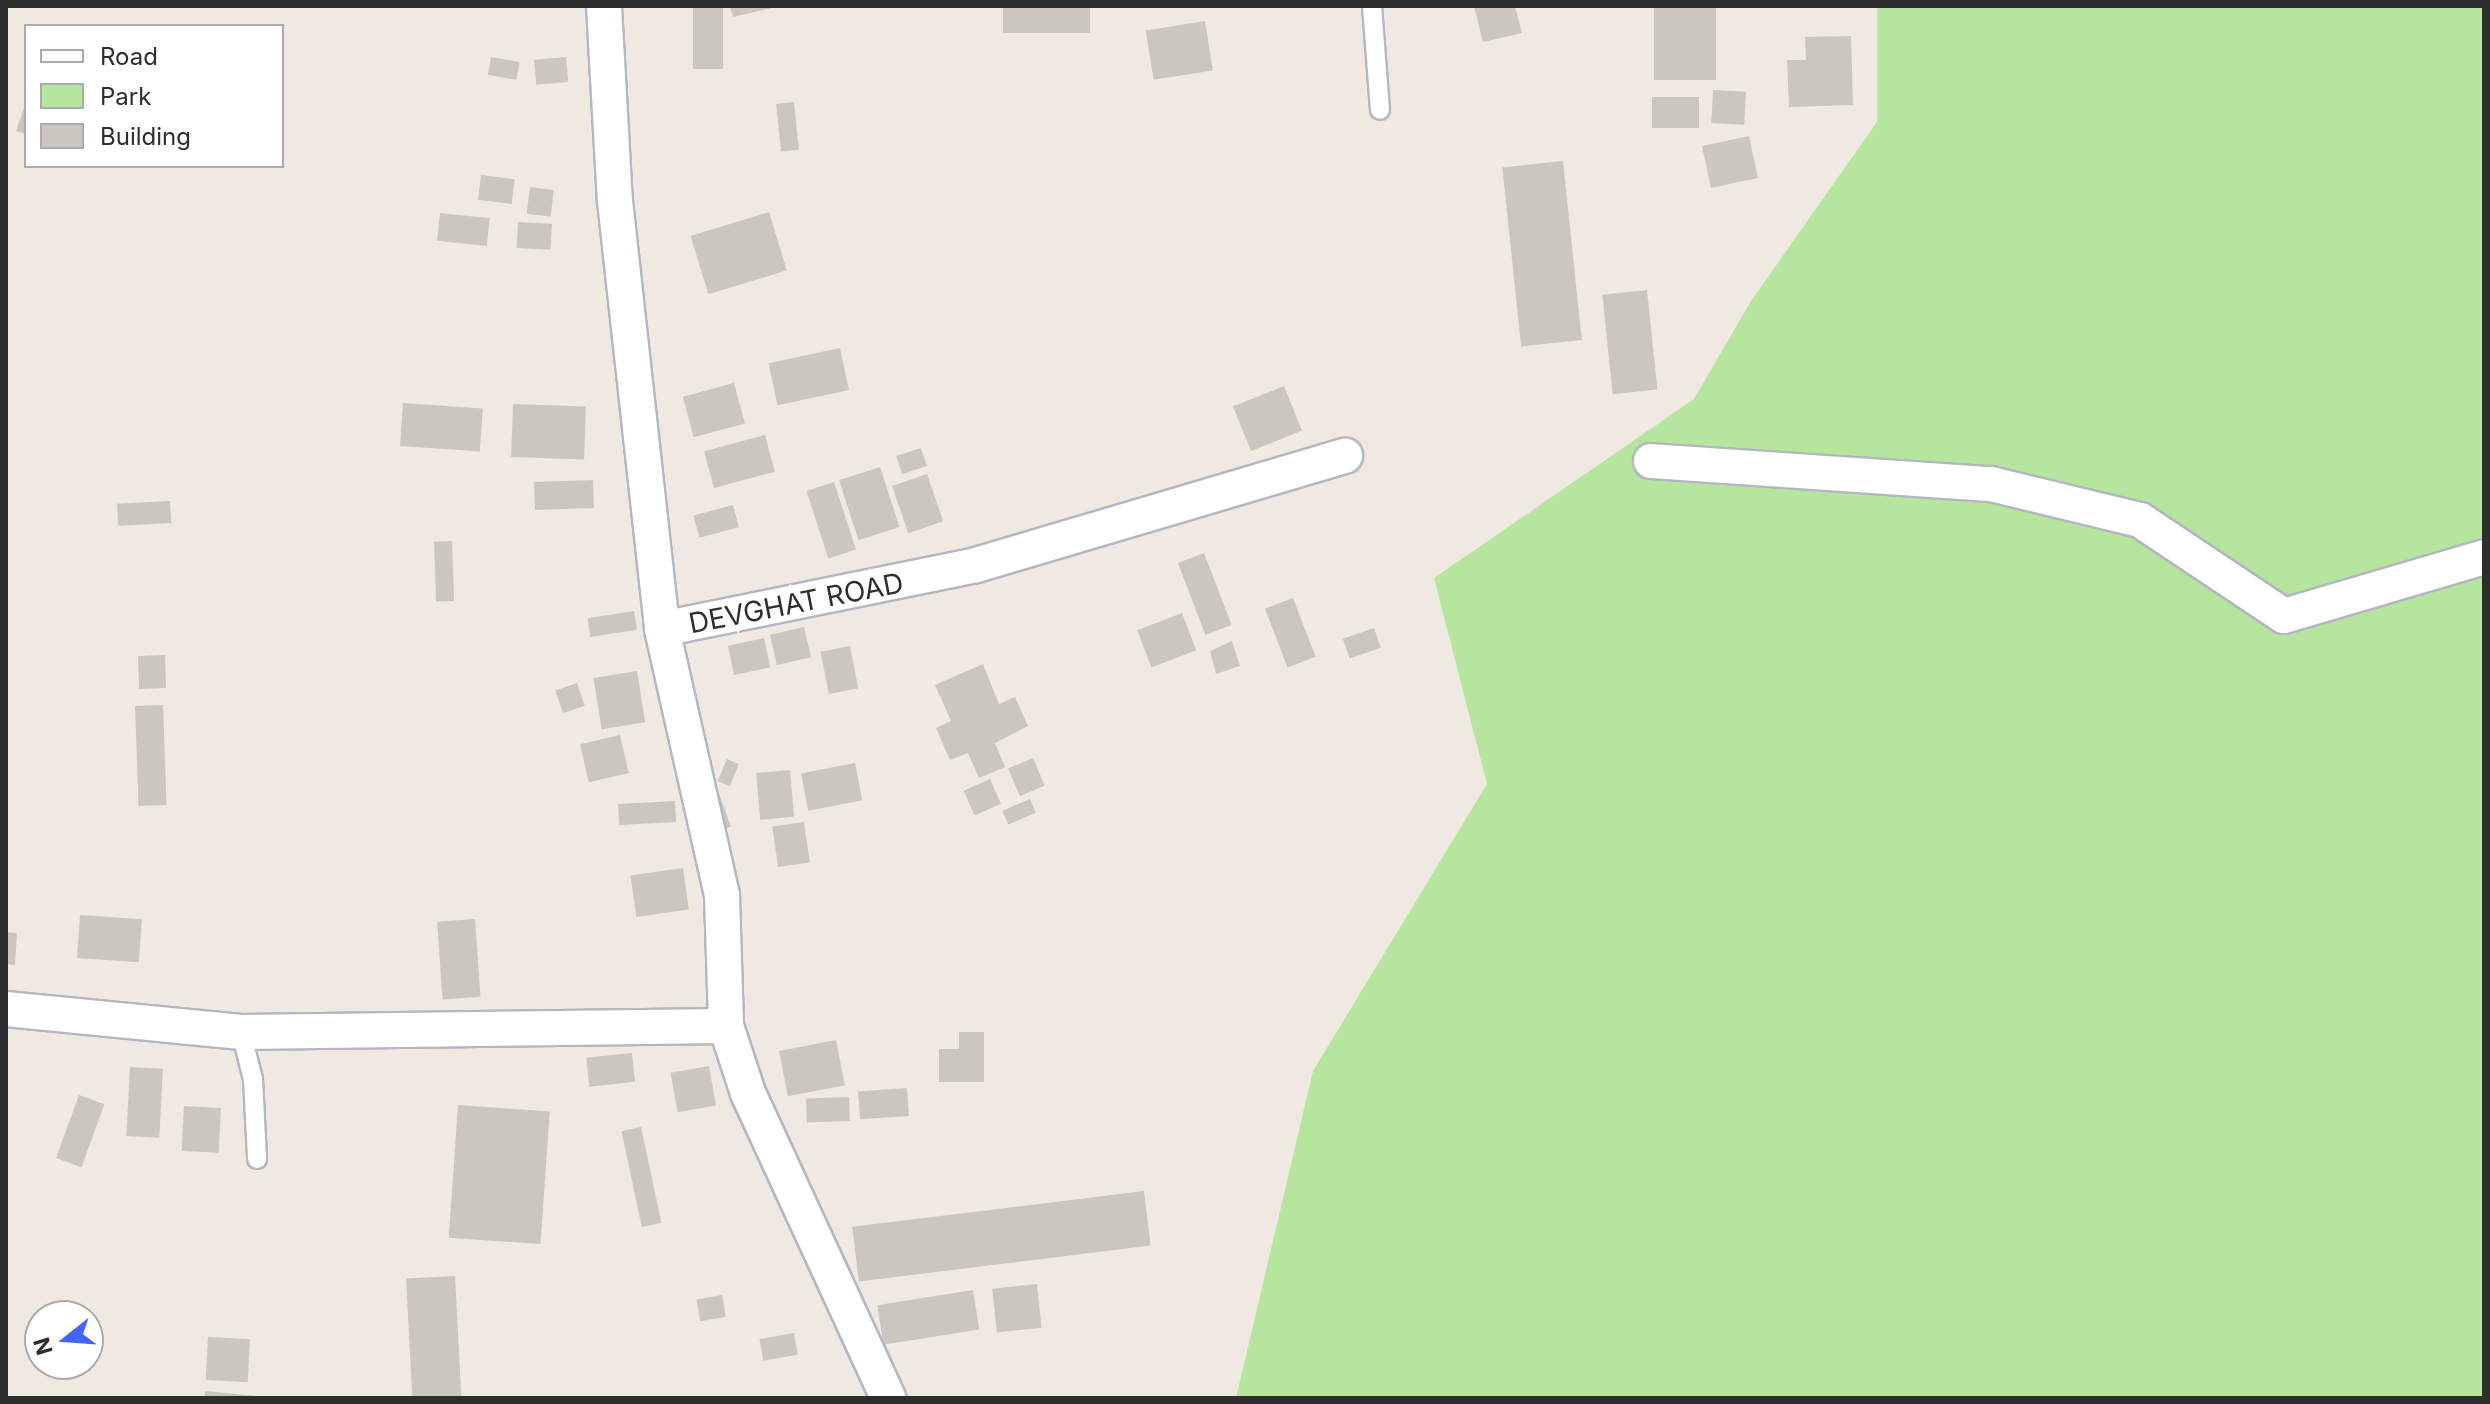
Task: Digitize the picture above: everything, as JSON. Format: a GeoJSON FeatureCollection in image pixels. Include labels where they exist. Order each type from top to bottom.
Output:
{"type":"FeatureCollection","features":[{"type":"Feature","properties":{"kind":"street","name":"DEVGHAT ROAD"},"geometry":{"type":"LineString","coordinates":[[604,6],[616,216],[662,629],[976,565],[1345,456]]}},
{"type":"Feature","properties":{"kind":"street"},"geometry":{"type":"LineString","coordinates":[[1651,461],[1991,484],[2140,520],[2284,616],[2484,557]]}},
{"type":"Feature","properties":{"kind":"street"},"geometry":{"type":"LineString","coordinates":[[662,629],[722,896],[726,1026],[748,1093],[888,1398]]}},
{"type":"Feature","properties":{"kind":"street"},"geometry":{"type":"LineString","coordinates":[[6,1009],[241,1032],[726,1026]]}},
{"type":"Feature","properties":{"kind":"lane"},"geometry":{"type":"LineString","coordinates":[[1372,6],[1380,110]]}},
{"type":"Feature","properties":{"kind":"lane"},"geometry":{"type":"LineString","coordinates":[[241,1032],[253,1079],[257,1159]]}},
{"type":"Feature","properties":{"kind":"green space"},"geometry":{"type":"Polygon","coordinates":[[[1877,6],[2484,6],[2484,1398],[1236,1398],[1313,1071],[1487,784],[1434,578],[1694,399],[1751,301],[1877,122],[1877,6]]]}},
{"type":"Feature","properties":{"kind":"building"},"geometry":{"type":"Polygon","coordinates":[[[693,6],[723,6],[723,69],[693,69],[693,6]]]}},
{"type":"Feature","properties":{"kind":"building"},"geometry":{"type":"Polygon","coordinates":[[[730,6],[776,6],[776,7],[733,17],[730,6]]]}},
{"type":"Feature","properties":{"kind":"building"},"geometry":{"type":"Polygon","coordinates":[[[1003,6],[1090,6],[1090,33],[1003,33],[1003,6]]]}},
{"type":"Feature","properties":{"kind":"building"},"geometry":{"type":"Polygon","coordinates":[[[1474,6],[1515,6],[1522,33],[1483,42],[1474,6]]]}},
{"type":"Feature","properties":{"kind":"building"},"geometry":{"type":"Polygon","coordinates":[[[1654,6],[1716,6],[1716,80],[1654,80],[1654,6]]]}},
{"type":"Feature","properties":{"kind":"building"},"geometry":{"type":"Polygon","coordinates":[[[1205,21],[1213,70],[1154,80],[1146,30],[1205,21]]]}},
{"type":"Feature","properties":{"kind":"building"},"geometry":{"type":"Polygon","coordinates":[[[1851,36],[1853,105],[1789,107],[1787,60],[1806,60],[1805,37],[1851,36]]]}},
{"type":"Feature","properties":{"kind":"building"},"geometry":{"type":"Polygon","coordinates":[[[491,57],[520,62],[516,80],[488,75],[491,57]]]}},
{"type":"Feature","properties":{"kind":"building"},"geometry":{"type":"Polygon","coordinates":[[[566,57],[568,82],[536,85],[534,60],[566,57]]]}},
{"type":"Feature","properties":{"kind":"building"},"geometry":{"type":"Polygon","coordinates":[[[1713,90],[1746,92],[1744,125],[1711,123],[1713,90]]]}},
{"type":"Feature","properties":{"kind":"building"},"geometry":{"type":"Polygon","coordinates":[[[1652,97],[1699,97],[1699,128],[1652,128],[1652,97]]]}},
{"type":"Feature","properties":{"kind":"building"},"geometry":{"type":"Polygon","coordinates":[[[794,102],[799,150],[781,152],[776,104],[794,102]]]}},
{"type":"Feature","properties":{"kind":"building"},"geometry":{"type":"Polygon","coordinates":[[[24,108],[24,133],[16,131],[24,108]]]}},
{"type":"Feature","properties":{"kind":"building"},"geometry":{"type":"Polygon","coordinates":[[[1749,136],[1758,178],[1711,188],[1702,146],[1749,136]]]}},
{"type":"Feature","properties":{"kind":"building"},"geometry":{"type":"Polygon","coordinates":[[[1563,161],[1582,340],[1521,346],[1502,167],[1563,161]]]}},
{"type":"Feature","properties":{"kind":"building"},"geometry":{"type":"Polygon","coordinates":[[[481,175],[515,179],[512,204],[478,200],[481,175]]]}},
{"type":"Feature","properties":{"kind":"building"},"geometry":{"type":"Polygon","coordinates":[[[530,187],[554,190],[551,217],[527,214],[530,187]]]}},
{"type":"Feature","properties":{"kind":"building"},"geometry":{"type":"Polygon","coordinates":[[[769,212],[787,270],[708,294],[691,236],[769,212]]]}},
{"type":"Feature","properties":{"kind":"building"},"geometry":{"type":"Polygon","coordinates":[[[440,213],[490,218],[487,246],[437,241],[440,213]]]}},
{"type":"Feature","properties":{"kind":"building"},"geometry":{"type":"Polygon","coordinates":[[[518,222],[552,224],[551,250],[517,248],[518,222]]]}},
{"type":"Feature","properties":{"kind":"building"},"geometry":{"type":"Polygon","coordinates":[[[1647,290],[1657,389],[1613,394],[1602,295],[1647,290]]]}},
{"type":"Feature","properties":{"kind":"building"},"geometry":{"type":"Polygon","coordinates":[[[840,348],[849,390],[778,405],[769,363],[840,348]]]}},
{"type":"Feature","properties":{"kind":"building"},"geometry":{"type":"Polygon","coordinates":[[[734,383],[745,424],[694,437],[683,397],[734,383]]]}},
{"type":"Feature","properties":{"kind":"building"},"geometry":{"type":"Polygon","coordinates":[[[1284,386],[1302,431],[1251,451],[1233,407],[1284,386]]]}},
{"type":"Feature","properties":{"kind":"building"},"geometry":{"type":"Polygon","coordinates":[[[403,403],[483,409],[480,451],[400,446],[403,403]]]}},
{"type":"Feature","properties":{"kind":"building"},"geometry":{"type":"Polygon","coordinates":[[[513,404],[586,407],[584,460],[511,457],[513,404]]]}},
{"type":"Feature","properties":{"kind":"building"},"geometry":{"type":"Polygon","coordinates":[[[765,435],[775,472],[714,488],[704,451],[765,435]]]}},
{"type":"Feature","properties":{"kind":"building"},"geometry":{"type":"Polygon","coordinates":[[[921,448],[927,466],[902,474],[896,456],[921,448]]]}},
{"type":"Feature","properties":{"kind":"building"},"geometry":{"type":"Polygon","coordinates":[[[880,467],[899,527],[859,540],[839,480],[880,467]]]}},
{"type":"Feature","properties":{"kind":"building"},"geometry":{"type":"Polygon","coordinates":[[[927,474],[943,521],[908,533],[892,486],[927,474]]]}},
{"type":"Feature","properties":{"kind":"building"},"geometry":{"type":"Polygon","coordinates":[[[593,480],[594,508],[535,510],[534,482],[593,480]]]}},
{"type":"Feature","properties":{"kind":"building"},"geometry":{"type":"Polygon","coordinates":[[[834,482],[856,550],[828,558],[806,491],[834,482]]]}},
{"type":"Feature","properties":{"kind":"building"},"geometry":{"type":"Polygon","coordinates":[[[170,501],[171,523],[118,526],[117,504],[170,501]]]}},
{"type":"Feature","properties":{"kind":"building"},"geometry":{"type":"Polygon","coordinates":[[[733,505],[739,527],[699,538],[693,516],[733,505]]]}},
{"type":"Feature","properties":{"kind":"building"},"geometry":{"type":"Polygon","coordinates":[[[452,541],[454,601],[436,602],[434,542],[452,541]]]}},
{"type":"Feature","properties":{"kind":"building"},"geometry":{"type":"Polygon","coordinates":[[[1204,553],[1232,625],[1205,635],[1178,563],[1204,553]]]}},
{"type":"Feature","properties":{"kind":"building"},"geometry":{"type":"Polygon","coordinates":[[[1293,598],[1316,657],[1288,668],[1265,609],[1293,598]]]}},
{"type":"Feature","properties":{"kind":"building"},"geometry":{"type":"Polygon","coordinates":[[[634,611],[637,630],[591,637],[588,618],[634,611]]]}},
{"type":"Feature","properties":{"kind":"building"},"geometry":{"type":"Polygon","coordinates":[[[1182,613],[1196,650],[1152,668],[1137,630],[1182,613]]]}},
{"type":"Feature","properties":{"kind":"building"},"geometry":{"type":"Polygon","coordinates":[[[804,627],[811,657],[777,665],[770,635],[804,627]]]}},
{"type":"Feature","properties":{"kind":"building"},"geometry":{"type":"Polygon","coordinates":[[[1374,628],[1381,648],[1350,659],[1343,639],[1374,628]]]}},
{"type":"Feature","properties":{"kind":"building"},"geometry":{"type":"Polygon","coordinates":[[[764,638],[770,667],[734,675],[728,646],[764,638]]]}},
{"type":"Feature","properties":{"kind":"building"},"geometry":{"type":"Polygon","coordinates":[[[1232,641],[1240,666],[1216,674],[1210,651],[1232,641]]]}},
{"type":"Feature","properties":{"kind":"building"},"geometry":{"type":"Polygon","coordinates":[[[850,646],[858,688],[829,694],[821,652],[850,646]]]}},
{"type":"Feature","properties":{"kind":"building"},"geometry":{"type":"Polygon","coordinates":[[[165,655],[166,688],[139,689],[138,656],[165,655]]]}},
{"type":"Feature","properties":{"kind":"building"},"geometry":{"type":"Polygon","coordinates":[[[983,664],[999,704],[1015,697],[1028,726],[995,743],[1005,767],[979,778],[968,753],[950,760],[936,728],[951,721],[935,685],[983,664]]]}},
{"type":"Feature","properties":{"kind":"building"},"geometry":{"type":"Polygon","coordinates":[[[637,671],[645,722],[602,729],[594,678],[637,671]]]}},
{"type":"Feature","properties":{"kind":"building"},"geometry":{"type":"Polygon","coordinates":[[[577,683],[585,706],[563,713],[555,690],[577,683]]]}},
{"type":"Feature","properties":{"kind":"building"},"geometry":{"type":"Polygon","coordinates":[[[163,705],[166,805],[139,806],[135,706],[163,705]]]}},
{"type":"Feature","properties":{"kind":"building"},"geometry":{"type":"Polygon","coordinates":[[[620,735],[629,773],[589,782],[580,744],[620,735]]]}},
{"type":"Feature","properties":{"kind":"building"},"geometry":{"type":"Polygon","coordinates":[[[1033,758],[1045,786],[1020,796],[1008,769],[1033,758]]]}},
{"type":"Feature","properties":{"kind":"building"},"geometry":{"type":"Polygon","coordinates":[[[727,759],[739,764],[730,786],[718,781],[727,759]]]}},
{"type":"Feature","properties":{"kind":"building"},"geometry":{"type":"Polygon","coordinates":[[[855,763],[862,800],[808,811],[801,773],[855,763]]]}},
{"type":"Feature","properties":{"kind":"building"},"geometry":{"type":"Polygon","coordinates":[[[790,770],[794,817],[760,820],[756,773],[790,770]]]}},
{"type":"Feature","properties":{"kind":"building"},"geometry":{"type":"Polygon","coordinates":[[[990,779],[1001,804],[974,815],[964,791],[990,779]]]}},
{"type":"Feature","properties":{"kind":"building"},"geometry":{"type":"Polygon","coordinates":[[[718,791],[731,827],[719,831],[706,795],[718,791]]]}},
{"type":"Feature","properties":{"kind":"building"},"geometry":{"type":"Polygon","coordinates":[[[1030,799],[1036,813],[1008,825],[1002,811],[1030,799]]]}},
{"type":"Feature","properties":{"kind":"building"},"geometry":{"type":"Polygon","coordinates":[[[675,801],[676,822],[619,825],[618,804],[675,801]]]}},
{"type":"Feature","properties":{"kind":"building"},"geometry":{"type":"Polygon","coordinates":[[[804,822],[810,863],[778,867],[772,826],[804,822]]]}},
{"type":"Feature","properties":{"kind":"building"},"geometry":{"type":"Polygon","coordinates":[[[683,868],[689,910],[636,917],[631,875],[683,868]]]}},
{"type":"Feature","properties":{"kind":"building"},"geometry":{"type":"Polygon","coordinates":[[[80,915],[142,919],[139,962],[77,958],[80,915]]]}},
{"type":"Feature","properties":{"kind":"building"},"geometry":{"type":"Polygon","coordinates":[[[475,919],[480,997],[443,999],[437,922],[475,919]]]}},
{"type":"Feature","properties":{"kind":"building"},"geometry":{"type":"Polygon","coordinates":[[[6,932],[17,933],[15,965],[6,964],[6,932]]]}},
{"type":"Feature","properties":{"kind":"building"},"geometry":{"type":"Polygon","coordinates":[[[959,1032],[984,1032],[984,1082],[939,1082],[939,1049],[959,1049],[959,1032]]]}},
{"type":"Feature","properties":{"kind":"building"},"geometry":{"type":"Polygon","coordinates":[[[836,1040],[845,1085],[788,1096],[779,1051],[836,1040]]]}},
{"type":"Feature","properties":{"kind":"building"},"geometry":{"type":"Polygon","coordinates":[[[632,1053],[635,1082],[589,1087],[586,1058],[632,1053]]]}},
{"type":"Feature","properties":{"kind":"building"},"geometry":{"type":"Polygon","coordinates":[[[709,1066],[716,1105],[678,1112],[671,1073],[709,1066]]]}},
{"type":"Feature","properties":{"kind":"building"},"geometry":{"type":"Polygon","coordinates":[[[130,1067],[163,1069],[159,1138],[126,1136],[130,1067]]]}},
{"type":"Feature","properties":{"kind":"building"},"geometry":{"type":"Polygon","coordinates":[[[907,1088],[909,1116],[860,1119],[858,1091],[907,1088]]]}},
{"type":"Feature","properties":{"kind":"building"},"geometry":{"type":"Polygon","coordinates":[[[79,1095],[104,1104],[81,1167],[56,1158],[79,1095]]]}},
{"type":"Feature","properties":{"kind":"building"},"geometry":{"type":"Polygon","coordinates":[[[849,1097],[850,1121],[807,1122],[806,1099],[849,1097]]]}},
{"type":"Feature","properties":{"kind":"building"},"geometry":{"type":"Polygon","coordinates":[[[458,1105],[550,1111],[540,1244],[449,1238],[458,1105]]]}},
{"type":"Feature","properties":{"kind":"building"},"geometry":{"type":"Polygon","coordinates":[[[184,1106],[221,1108],[219,1153],[182,1151],[184,1106]]]}},
{"type":"Feature","properties":{"kind":"building"},"geometry":{"type":"Polygon","coordinates":[[[641,1127],[661,1223],[642,1227],[621,1131],[641,1127]]]}},
{"type":"Feature","properties":{"kind":"building"},"geometry":{"type":"Polygon","coordinates":[[[1144,1191],[1151,1246],[859,1281],[852,1227],[1144,1191]]]}},
{"type":"Feature","properties":{"kind":"building"},"geometry":{"type":"Polygon","coordinates":[[[455,1276],[461,1398],[412,1398],[406,1279],[455,1276]]]}},
{"type":"Feature","properties":{"kind":"building"},"geometry":{"type":"Polygon","coordinates":[[[1037,1284],[1042,1328],[997,1332],[992,1289],[1037,1284]]]}},
{"type":"Feature","properties":{"kind":"building"},"geometry":{"type":"Polygon","coordinates":[[[973,1290],[979,1330],[883,1345],[877,1305],[973,1290]]]}},
{"type":"Feature","properties":{"kind":"building"},"geometry":{"type":"Polygon","coordinates":[[[722,1295],[726,1317],[700,1321],[696,1300],[722,1295]]]}},
{"type":"Feature","properties":{"kind":"building"},"geometry":{"type":"Polygon","coordinates":[[[794,1333],[798,1355],[763,1361],[760,1339],[794,1333]]]}},
{"type":"Feature","properties":{"kind":"building"},"geometry":{"type":"Polygon","coordinates":[[[208,1337],[250,1339],[248,1382],[206,1380],[208,1337]]]}},
{"type":"Feature","properties":{"kind":"building"},"geometry":{"type":"Polygon","coordinates":[[[205,1391],[256,1396],[256,1398],[205,1398],[205,1391]]]}}]}
